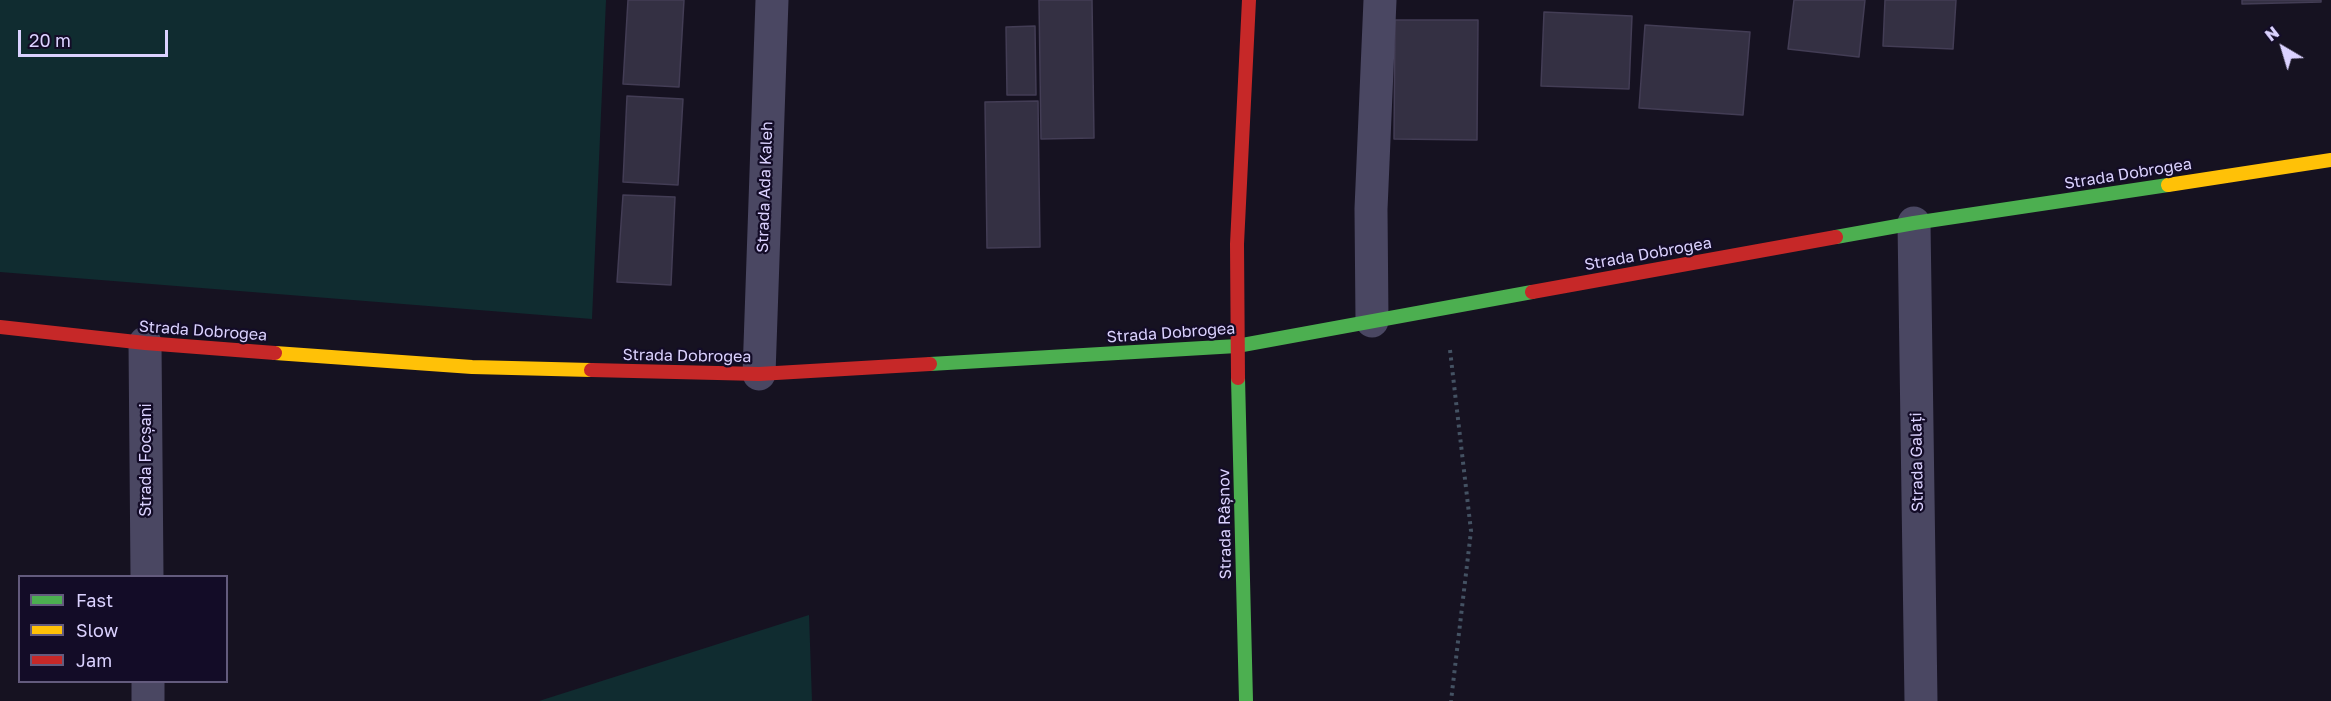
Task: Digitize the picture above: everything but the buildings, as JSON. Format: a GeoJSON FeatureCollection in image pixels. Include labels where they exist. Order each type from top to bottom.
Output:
{"type":"FeatureCollection","features":[{"type":"Feature","properties":{"kind":"street","name":"Strada Ada Kaleh"},"geometry":{"type":"LineString","coordinates":[[759,374],[772,0]]}},
{"type":"Feature","properties":{"kind":"street","name":"Strada Râșnov"},"geometry":{"type":"LineString","coordinates":[[1246,701],[1237,244],[1249,0]]}},
{"type":"Feature","properties":{"kind":"street"},"geometry":{"type":"LineString","coordinates":[[1372,321],[1371,209],[1380,0]]}},
{"type":"Feature","properties":{"kind":"street","name":"Strada Dobrogea"},"geometry":{"type":"LineString","coordinates":[[0,327],[145,344],[472,367],[759,374],[1238,346],[1914,223],[2331,160]]}},
{"type":"Feature","properties":{"kind":"street","name":"Strada Galați"},"geometry":{"type":"LineString","coordinates":[[1914,223],[1921,701]]}},
{"type":"Feature","properties":{"kind":"street","name":"Strada Focșani"},"geometry":{"type":"LineString","coordinates":[[145,344],[147,575]]}},
{"type":"Feature","properties":{"kind":"street"},"geometry":{"type":"LineString","coordinates":[[148,683],[148,701]]}},
{"type":"Feature","properties":{"kind":"path"},"geometry":{"type":"LineString","coordinates":[[1445,307],[1471,531],[1451,701]]}},
{"type":"Feature","properties":{"kind":"green space"},"geometry":{"type":"Polygon","coordinates":[[[0,0],[606,0],[592,319],[0,272],[0,0]]]}},
{"type":"Feature","properties":{"kind":"green space"},"geometry":{"type":"Polygon","coordinates":[[[809,615],[812,701],[539,701],[809,615]]]}},
{"type":"Feature","properties":{"kind":"traffic: fast"},"geometry":{"type":"LineString","coordinates":[[1836,237],[2168,185]]}},
{"type":"Feature","properties":{"kind":"traffic: fast"},"geometry":{"type":"LineString","coordinates":[[930,364],[1237,346],[1532,292]]}},
{"type":"Feature","properties":{"kind":"traffic: fast"},"geometry":{"type":"LineString","coordinates":[[1238,378],[1246,701]]}},
{"type":"Feature","properties":{"kind":"traffic: slow"},"geometry":{"type":"LineString","coordinates":[[2168,185],[2331,160]]}},
{"type":"Feature","properties":{"kind":"traffic: slow"},"geometry":{"type":"LineString","coordinates":[[275,353],[472,367],[591,370]]}},
{"type":"Feature","properties":{"kind":"traffic: jam"},"geometry":{"type":"LineString","coordinates":[[1238,378],[1237,244],[1249,0]]}},
{"type":"Feature","properties":{"kind":"traffic: jam"},"geometry":{"type":"LineString","coordinates":[[1532,292],[1836,237]]}},
{"type":"Feature","properties":{"kind":"traffic: jam"},"geometry":{"type":"LineString","coordinates":[[0,327],[145,343],[275,353]]}},
{"type":"Feature","properties":{"kind":"traffic: jam"},"geometry":{"type":"LineString","coordinates":[[591,370],[759,374],[930,364]]}}]}
